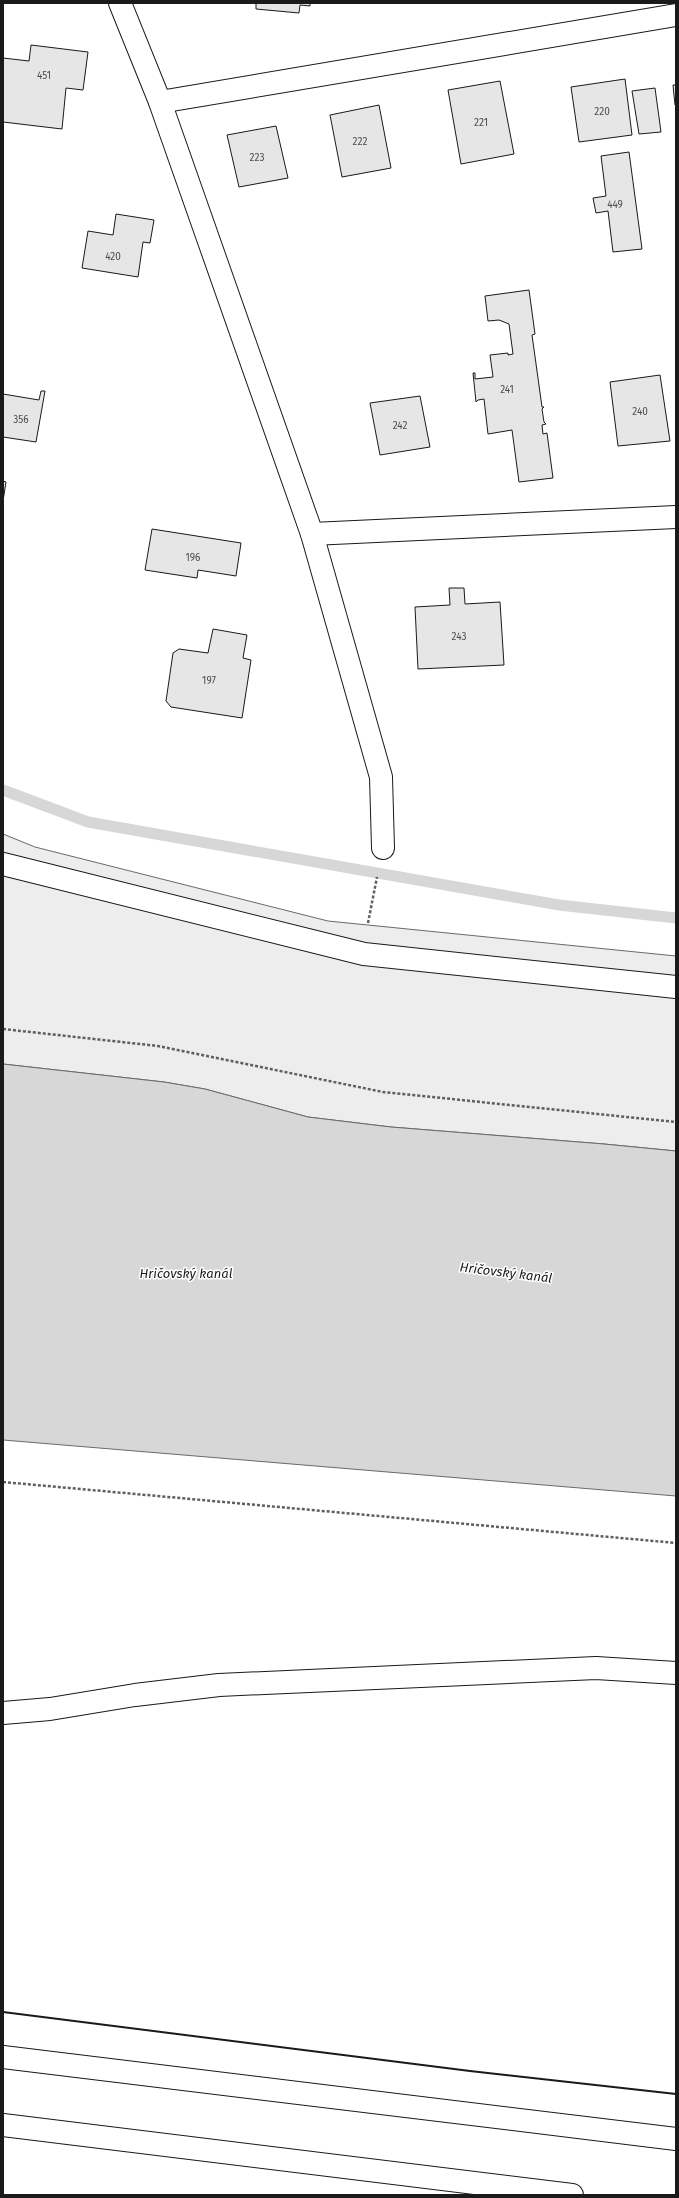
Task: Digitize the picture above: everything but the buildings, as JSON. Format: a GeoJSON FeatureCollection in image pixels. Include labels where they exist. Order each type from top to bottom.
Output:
{"type":"FeatureCollection","features":[{"type":"Feature","properties":{"kind":"main road"},"geometry":{"type":"LineString","coordinates":[[120,3],[160,102],[312,534],[381,777],[383,848]]}},
{"type":"Feature","properties":{"kind":"main road"},"geometry":{"type":"LineString","coordinates":[[160,102],[676,15]]}},
{"type":"Feature","properties":{"kind":"main road"},"geometry":{"type":"LineString","coordinates":[[312,534],[676,517]]}},
{"type":"Feature","properties":{"kind":"main road"},"geometry":{"type":"LineString","coordinates":[[3,864],[364,954],[676,987]]}},
{"type":"Feature","properties":{"kind":"main road"},"geometry":{"type":"LineString","coordinates":[[3,1713],[50,1709],[135,1695],[219,1686],[596,1668],[676,1673]]}},
{"type":"Feature","properties":{"kind":"main road"},"geometry":{"type":"LineString","coordinates":[[3,2056],[676,2139]]}},
{"type":"Feature","properties":{"kind":"main road"},"geometry":{"type":"LineString","coordinates":[[3,2125],[572,2195]]}},
{"type":"Feature","properties":{"kind":"path"},"geometry":{"type":"LineString","coordinates":[[370,911],[383,848]]}},
{"type":"Feature","properties":{"kind":"path"},"geometry":{"type":"LineString","coordinates":[[3,1029],[158,1046],[383,1092],[676,1122]]}},
{"type":"Feature","properties":{"kind":"path"},"geometry":{"type":"LineString","coordinates":[[3,1482],[676,1543]]}},
{"type":"Feature","properties":{"kind":"shaded area"},"geometry":{"type":"Polygon","coordinates":[[[3,834],[35,847],[328,921],[676,956],[676,1151],[391,1127],[308,1117],[205,1089],[164,1082],[3,1064],[3,834]]]}},
{"type":"Feature","properties":{"kind":"water","name":"Hričovský kanál"},"geometry":{"type":"Polygon","coordinates":[[[3,1064],[164,1082],[205,1089],[308,1117],[391,1127],[676,1151],[676,1496],[3,1440],[3,1064]]]}},
{"type":"Feature","properties":{"kind":"waterway"},"geometry":{"type":"LineString","coordinates":[[3,790],[88,822],[559,905],[676,918]]}},
{"type":"Feature","properties":{"kind":"wall"},"geometry":{"type":"LineString","coordinates":[[3,2012],[470,2071],[676,2094]]}}]}
